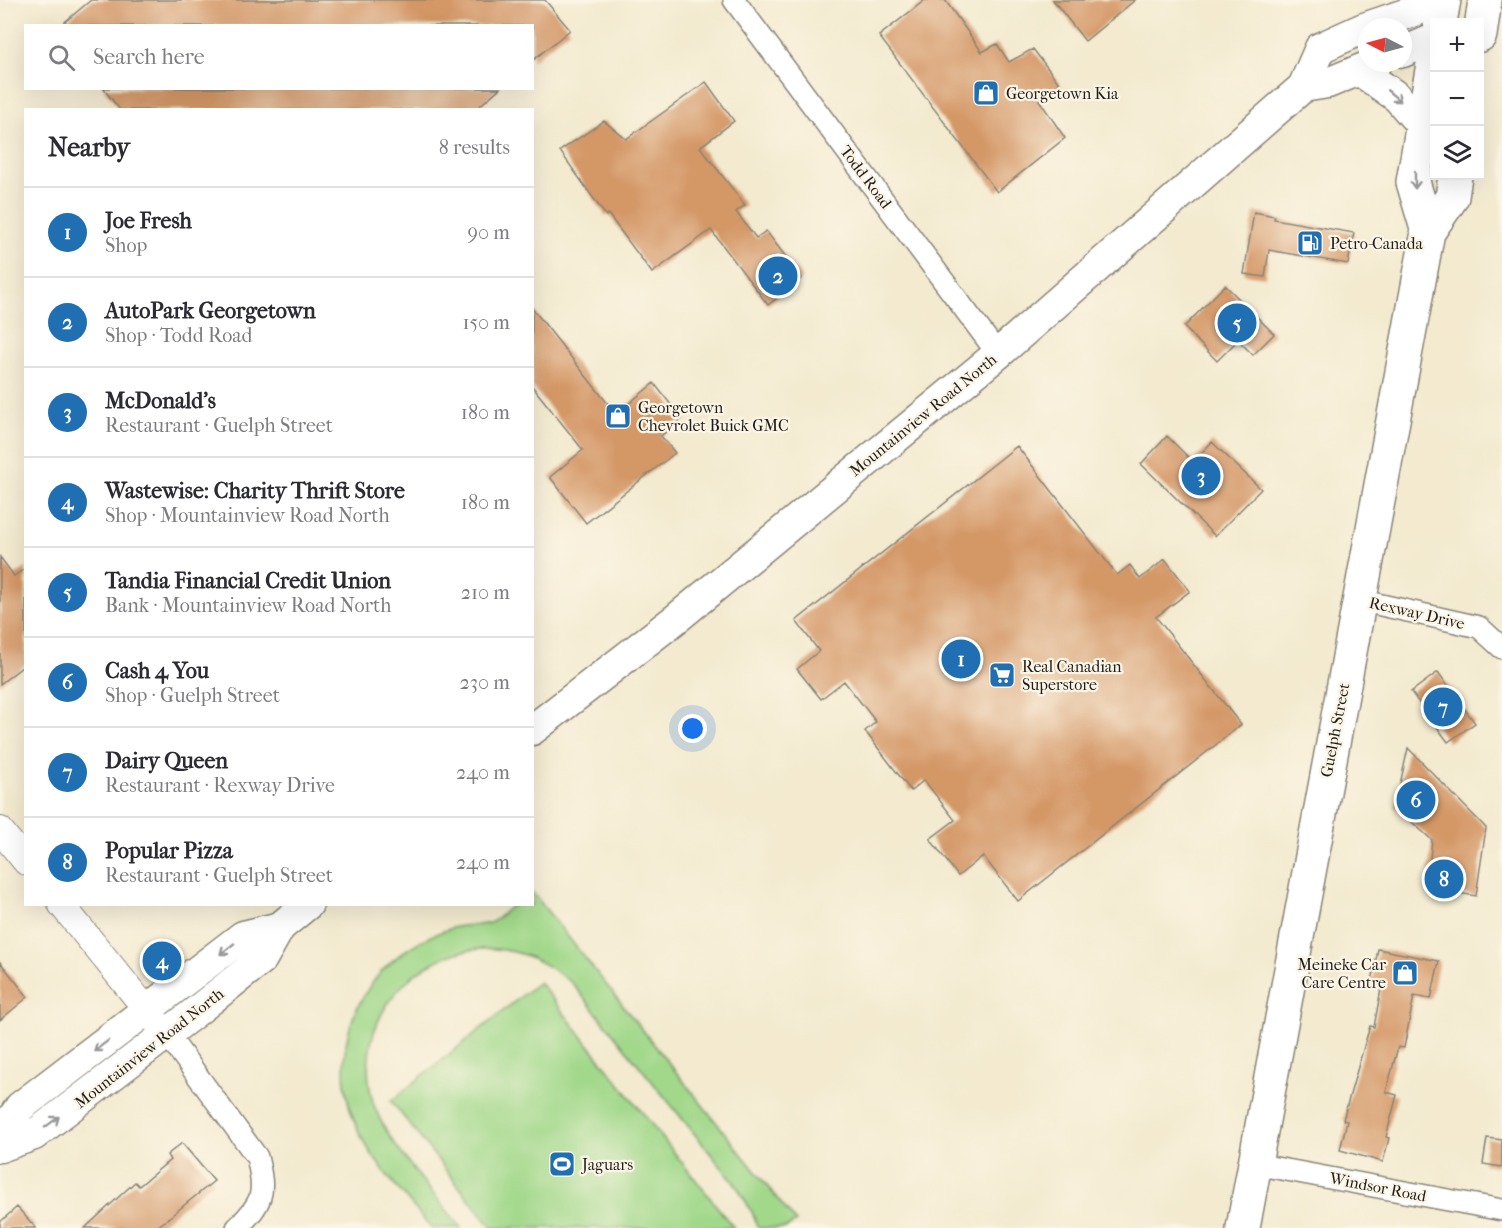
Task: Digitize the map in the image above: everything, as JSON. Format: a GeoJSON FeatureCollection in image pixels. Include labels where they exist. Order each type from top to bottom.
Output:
{"type":"FeatureCollection","features":[{"type":"Feature","properties":{"kind":"main road","name":"Mountainview Road North"},"geometry":{"type":"LineString","coordinates":[[534,728],[685,611],[998,354],[1303,87],[1320,48],[1364,28],[1417,10],[1437,0]]}},
{"type":"Feature","properties":{"kind":"main road"},"geometry":{"type":"LineString","coordinates":[[1441,18],[1444,0]]}},
{"type":"Feature","properties":{"kind":"main road"},"geometry":{"type":"LineString","coordinates":[[1412,48],[1430,41]]}},
{"type":"Feature","properties":{"kind":"main road","name":"Mountainview Road North"},"geometry":{"type":"LineString","coordinates":[[1303,87],[1328,83],[1358,71]]}},
{"type":"Feature","properties":{"kind":"main road"},"geometry":{"type":"LineString","coordinates":[[1373,72],[1423,127]]}},
{"type":"Feature","properties":{"kind":"main road","name":"Guelph Street"},"geometry":{"type":"LineString","coordinates":[[1428,232],[1413,182],[1432,72]]}},
{"type":"Feature","properties":{"kind":"main road","name":"Guelph Street"},"geometry":{"type":"LineString","coordinates":[[1243,1228],[1428,232],[1452,197],[1454,180]]}},
{"type":"Feature","properties":{"kind":"main road","name":"Mountainview Road North"},"geometry":{"type":"LineString","coordinates":[[0,1147],[34,1135],[167,1035],[262,959],[279,927],[305,906]]}},
{"type":"Feature","properties":{"kind":"main road","name":"Mountainview Road North"},"geometry":{"type":"LineString","coordinates":[[0,1137],[20,1107],[243,936],[279,927]]}},
{"type":"Feature","properties":{"kind":"street","name":"Todd Road"},"geometry":{"type":"LineString","coordinates":[[734,0],[998,354]]}},
{"type":"Feature","properties":{"kind":"street","name":"Rexway Drive"},"geometry":{"type":"LineString","coordinates":[[1359,600],[1479,627],[1502,648]]}},
{"type":"Feature","properties":{"kind":"street"},"geometry":{"type":"LineString","coordinates":[[0,830],[24,860]]}},
{"type":"Feature","properties":{"kind":"street"},"geometry":{"type":"LineString","coordinates":[[62,906],[167,1035],[257,1157],[263,1180],[261,1195],[255,1210],[237,1228]]}},
{"type":"Feature","properties":{"kind":"street","name":"Windsor Road"},"geometry":{"type":"LineString","coordinates":[[1254,1164],[1502,1210]]}},
{"type":"Feature","properties":{"kind":"green space"},"geometry":{"type":"Polygon","coordinates":[[[534,894],[796,1222],[786,1228],[758,1228],[752,1212],[736,1185],[572,983],[536,960],[516,952],[494,949],[465,951],[438,960],[414,975],[394,994],[380,1018],[371,1044],[368,1073],[373,1102],[379,1118],[399,1151],[461,1228],[431,1228],[376,1161],[362,1138],[350,1109],[345,1079],[345,1049],[352,1021],[364,995],[382,972],[404,952],[442,931],[489,923],[512,906],[534,906],[534,894]]]}},
{"type":"Feature","properties":{"kind":"green space","name":"Jaguars"},"geometry":{"type":"Polygon","coordinates":[[[539,982],[734,1228],[492,1228],[391,1101],[539,982]]]}},
{"type":"Feature","properties":{"kind":"building"},"geometry":{"type":"Polygon","coordinates":[[[91,0],[545,0],[570,30],[534,59],[534,24],[62,24],[91,0]]]}},
{"type":"Feature","properties":{"kind":"building","name":"Georgetown Kia"},"geometry":{"type":"Polygon","coordinates":[[[925,0],[945,0],[982,52],[997,44],[1009,62],[1033,49],[1062,87],[1039,100],[1065,138],[997,192],[879,36],[925,0]]]}},
{"type":"Feature","properties":{"kind":"building"},"geometry":{"type":"Polygon","coordinates":[[[1053,0],[1135,0],[1085,41],[1053,0]]]}},
{"type":"Feature","properties":{"kind":"building"},"geometry":{"type":"Polygon","coordinates":[[[706,82],[734,121],[700,147],[745,205],[736,212],[756,238],[766,231],[802,278],[768,305],[711,230],[652,273],[608,214],[606,216],[560,151],[604,121],[626,139],[706,82]]]}},
{"type":"Feature","properties":{"kind":"building"},"geometry":{"type":"Polygon","coordinates":[[[105,90],[498,90],[477,108],[118,108],[105,90]]]}},
{"type":"Feature","properties":{"kind":"building"},"geometry":{"type":"Polygon","coordinates":[[[1254,212],[1275,216],[1274,219],[1354,233],[1348,264],[1269,250],[1265,277],[1244,274],[1254,212]]]}},
{"type":"Feature","properties":{"kind":"building"},"geometry":{"type":"Polygon","coordinates":[[[1225,285],[1274,334],[1253,355],[1238,340],[1217,361],[1184,327],[1225,285]]]}},
{"type":"Feature","properties":{"kind":"building","name":"Georgetown Chevrolet Buick GMC"},"geometry":{"type":"Polygon","coordinates":[[[534,311],[616,414],[654,383],[682,419],[661,436],[675,453],[586,523],[550,477],[583,450],[534,389],[534,311]]]}},
{"type":"Feature","properties":{"kind":"building"},"geometry":{"type":"Polygon","coordinates":[[[1167,436],[1193,462],[1212,442],[1261,489],[1215,536],[1141,464],[1167,436]]]}},
{"type":"Feature","properties":{"kind":"building","name":"Real Canadian Superstore"},"geometry":{"type":"Polygon","coordinates":[[[1017,446],[1117,575],[1130,565],[1140,579],[1165,559],[1190,591],[1156,617],[1241,725],[1018,901],[983,856],[958,876],[930,839],[955,820],[924,780],[911,791],[865,731],[876,722],[844,681],[821,699],[797,669],[819,651],[796,621],[1017,446]]]}},
{"type":"Feature","properties":{"kind":"building"},"geometry":{"type":"Polygon","coordinates":[[[0,557],[14,576],[24,569],[24,666],[0,684],[0,557]]]}},
{"type":"Feature","properties":{"kind":"building"},"geometry":{"type":"Polygon","coordinates":[[[1438,672],[1475,723],[1448,742],[1411,692],[1438,672]]]}},
{"type":"Feature","properties":{"kind":"building"},"geometry":{"type":"Polygon","coordinates":[[[1408,748],[1486,828],[1476,896],[1427,888],[1432,840],[1395,807],[1408,748]]]}},
{"type":"Feature","properties":{"kind":"building"},"geometry":{"type":"Polygon","coordinates":[[[1378,949],[1439,961],[1431,999],[1414,996],[1404,1048],[1398,1047],[1386,1092],[1397,1095],[1386,1137],[1389,1138],[1383,1162],[1340,1150],[1347,1121],[1343,1120],[1351,1091],[1370,1026],[1374,1027],[1381,989],[1371,987],[1378,949]]]}},
{"type":"Feature","properties":{"kind":"building"},"geometry":{"type":"Polygon","coordinates":[[[0,962],[28,997],[0,1020],[0,962]]]}},
{"type":"Feature","properties":{"kind":"building"},"geometry":{"type":"Polygon","coordinates":[[[1487,1138],[1502,1140],[1502,1167],[1483,1164],[1487,1138]]]}},
{"type":"Feature","properties":{"kind":"building"},"geometry":{"type":"Polygon","coordinates":[[[182,1143],[214,1181],[156,1228],[85,1228],[135,1182],[139,1186],[170,1160],[167,1155],[182,1143]]]}},
{"type":"Feature","properties":{"kind":"building"},"geometry":{"type":"Polygon","coordinates":[[[17,1207],[36,1228],[0,1228],[0,1222],[17,1207]]]}},
{"type":"Feature","properties":{"kind":"place","name":"Georgetown Kia"},"geometry":{"type":"Point","coordinates":[986,93]}},
{"type":"Feature","properties":{"kind":"place","name":"Petro-Canada"},"geometry":{"type":"Point","coordinates":[1310,243]}},
{"type":"Feature","properties":{"kind":"place","name":"AutoPark Georgetown"},"geometry":{"type":"Point","coordinates":[778,276]}},
{"type":"Feature","properties":{"kind":"place","name":"Tandia Financial Credit Union"},"geometry":{"type":"Point","coordinates":[1237,323]}},
{"type":"Feature","properties":{"kind":"place","name":"Georgetown Chevrolet Buick GMC"},"geometry":{"type":"Point","coordinates":[618,416]}},
{"type":"Feature","properties":{"kind":"place","name":"McDonald's"},"geometry":{"type":"Point","coordinates":[1201,476]}},
{"type":"Feature","properties":{"kind":"place","name":"Joe Fresh"},"geometry":{"type":"Point","coordinates":[961,659]}},
{"type":"Feature","properties":{"kind":"place","name":"Real Canadian Superstore"},"geometry":{"type":"Point","coordinates":[1002,675]}},
{"type":"Feature","properties":{"kind":"place","name":"Dairy Queen"},"geometry":{"type":"Point","coordinates":[1443,707]}},
{"type":"Feature","properties":{"kind":"place","name":"Cash 4 You"},"geometry":{"type":"Point","coordinates":[1416,800]}},
{"type":"Feature","properties":{"kind":"place","name":"Popular Pizza"},"geometry":{"type":"Point","coordinates":[1444,879]}},
{"type":"Feature","properties":{"kind":"place","name":"Wastewise: Charity Thrift Store"},"geometry":{"type":"Point","coordinates":[162,961]}},
{"type":"Feature","properties":{"kind":"place","name":"Meineke Car Care Centre"},"geometry":{"type":"Point","coordinates":[1405,973]}},
{"type":"Feature","properties":{"kind":"place","name":"Jaguars"},"geometry":{"type":"Point","coordinates":[562,1164]}}]}
